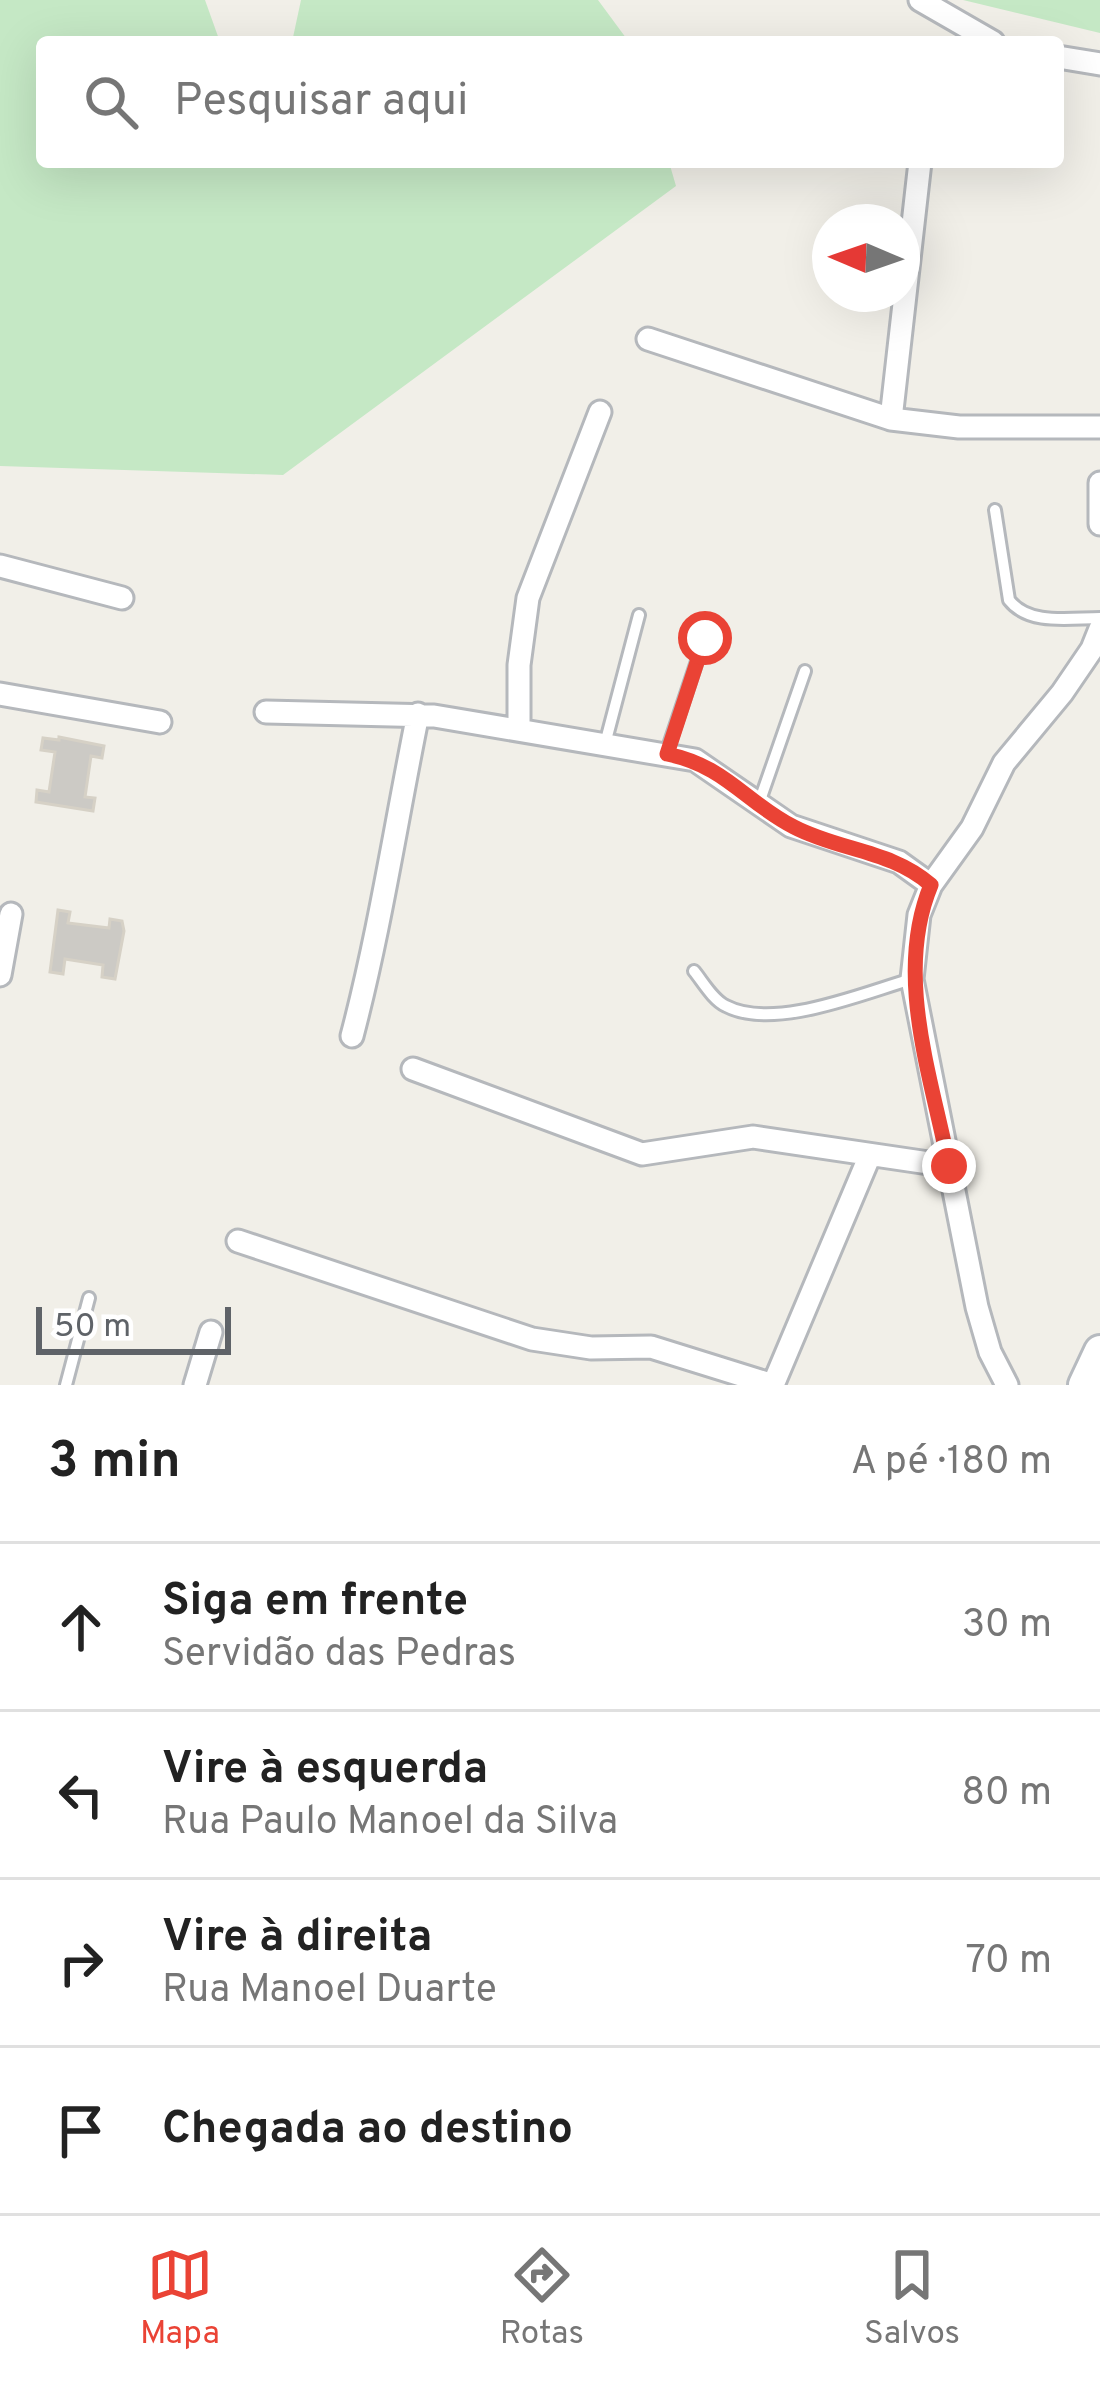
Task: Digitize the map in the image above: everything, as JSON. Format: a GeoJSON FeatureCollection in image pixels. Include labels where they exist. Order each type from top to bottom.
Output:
{"type":"FeatureCollection","features":[{"type":"Feature","properties":{"kind":"street"},"geometry":{"type":"LineString","coordinates":[[920,0],[954,32]]}},
{"type":"Feature","properties":{"kind":"street"},"geometry":{"type":"LineString","coordinates":[[1064,58],[1100,64]]}},
{"type":"Feature","properties":{"kind":"street"},"geometry":{"type":"LineString","coordinates":[[891,419],[919,168]]}},
{"type":"Feature","properties":{"kind":"street"},"geometry":{"type":"LineString","coordinates":[[648,338],[891,419],[958,427],[1100,427]]}},
{"type":"Feature","properties":{"kind":"street"},"geometry":{"type":"LineString","coordinates":[[519,730],[519,664],[529,598],[600,412]]}},
{"type":"Feature","properties":{"kind":"street"},"geometry":{"type":"LineString","coordinates":[[1100,483],[1100,524]]}},
{"type":"Feature","properties":{"kind":"street"},"geometry":{"type":"LineString","coordinates":[[0,566],[122,598]]}},
{"type":"Feature","properties":{"kind":"street"},"geometry":{"type":"LineString","coordinates":[[1007,1385],[990,1352],[977,1307],[912,979],[919,914],[931,885],[961,848],[1004,764],[1062,693],[1092,649],[1100,628]]}},
{"type":"Feature","properties":{"kind":"street"},"geometry":{"type":"LineString","coordinates":[[0,694],[160,722]]}},
{"type":"Feature","properties":{"kind":"street"},"geometry":{"type":"LineString","coordinates":[[266,712],[418,714],[667,754],[712,768],[791,826],[898,862],[931,885]]}},
{"type":"Feature","properties":{"kind":"street"},"geometry":{"type":"LineString","coordinates":[[352,1036],[383,906],[418,714]]}},
{"type":"Feature","properties":{"kind":"street"},"geometry":{"type":"LineString","coordinates":[[0,975],[11,914]]}},
{"type":"Feature","properties":{"kind":"street"},"geometry":{"type":"LineString","coordinates":[[412,1069],[642,1154],[754,1137],[949,1166]]}},
{"type":"Feature","properties":{"kind":"street"},"geometry":{"type":"LineString","coordinates":[[238,1240],[532,1339],[591,1348],[650,1347],[773,1385],[870,1155]]}},
{"type":"Feature","properties":{"kind":"street"},"geometry":{"type":"LineString","coordinates":[[195,1385],[211,1332]]}},
{"type":"Feature","properties":{"kind":"street"},"geometry":{"type":"LineString","coordinates":[[1084,1385],[1100,1351]]}},
{"type":"Feature","properties":{"kind":"lane"},"geometry":{"type":"LineString","coordinates":[[995,510],[1009,600],[1018,612],[1033,617],[1100,618]]}},
{"type":"Feature","properties":{"kind":"lane"},"geometry":{"type":"LineString","coordinates":[[605,744],[639,615]]}},
{"type":"Feature","properties":{"kind":"lane"},"geometry":{"type":"LineString","coordinates":[[667,754],[705,638]]}},
{"type":"Feature","properties":{"kind":"lane"},"geometry":{"type":"LineString","coordinates":[[759,802],[806,671]]}},
{"type":"Feature","properties":{"kind":"lane"},"geometry":{"type":"LineString","coordinates":[[694,971],[721,1004],[765,1015],[798,1011],[912,979]]}},
{"type":"Feature","properties":{"kind":"lane"},"geometry":{"type":"LineString","coordinates":[[66,1385],[89,1298]]}},
{"type":"Feature","properties":{"kind":"green space"},"geometry":{"type":"Polygon","coordinates":[[[0,0],[205,0],[218,36],[36,36],[36,168],[671,168],[676,186],[283,475],[0,466],[0,0]]]}},
{"type":"Feature","properties":{"kind":"green space"},"geometry":{"type":"Polygon","coordinates":[[[301,0],[598,0],[625,36],[293,36],[301,0]]]}},
{"type":"Feature","properties":{"kind":"green space"},"geometry":{"type":"Polygon","coordinates":[[[963,0],[1100,0],[1100,33],[963,0]]]}},
{"type":"Feature","properties":{"kind":"building"},"geometry":{"type":"Polygon","coordinates":[[[43,738],[104,746],[102,758],[91,756],[85,797],[95,798],[93,811],[36,802],[37,790],[49,792],[55,752],[41,750],[43,738]]]}},
{"type":"Feature","properties":{"kind":"building"},"geometry":{"type":"Polygon","coordinates":[[[58,910],[70,912],[68,923],[109,928],[110,919],[122,921],[115,979],[102,977],[103,965],[65,959],[63,974],[50,972],[58,910]]]}},
{"type":"Feature","properties":{"kind":"route"},"geometry":{"type":"LineString","coordinates":[[705,638],[667,754],[712,768],[791,826],[898,862],[931,885],[919,914],[912,979],[949,1166]]}}]}
